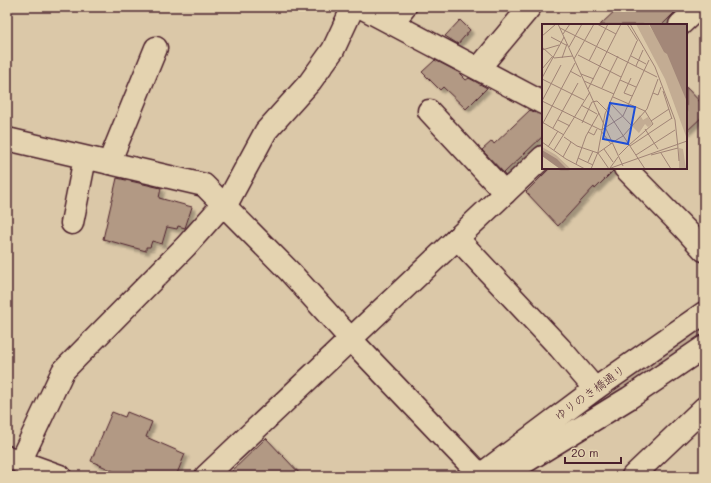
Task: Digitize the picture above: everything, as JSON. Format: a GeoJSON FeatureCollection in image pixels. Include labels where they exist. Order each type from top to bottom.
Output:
{"type":"FeatureCollection","features":[{"type":"Feature","properties":{"kind":"street"},"geometry":{"type":"LineString","coordinates":[[60,476],[14,460],[63,371],[186,246],[218,210],[227,203],[266,130],[310,82],[333,50],[353,7]]}},
{"type":"Feature","properties":{"kind":"street"},"geometry":{"type":"LineString","coordinates":[[361,7],[399,15],[478,68],[542,102]]}},
{"type":"Feature","properties":{"kind":"street"},"geometry":{"type":"LineString","coordinates":[[478,68],[530,7]]}},
{"type":"Feature","properties":{"kind":"street"},"geometry":{"type":"LineString","coordinates":[[681,24],[699,7]]}},
{"type":"Feature","properties":{"kind":"street"},"geometry":{"type":"LineString","coordinates":[[109,164],[156,48]]}},
{"type":"Feature","properties":{"kind":"street"},"geometry":{"type":"LineString","coordinates":[[429,111],[505,192]]}},
{"type":"Feature","properties":{"kind":"street"},"geometry":{"type":"LineString","coordinates":[[7,139],[204,185],[290,272],[351,340],[479,475]]}},
{"type":"Feature","properties":{"kind":"street"},"geometry":{"type":"LineString","coordinates":[[72,223],[85,158]]}},
{"type":"Feature","properties":{"kind":"street"},"geometry":{"type":"LineString","coordinates":[[206,476],[542,158]]}},
{"type":"Feature","properties":{"kind":"street"},"geometry":{"type":"LineString","coordinates":[[626,169],[704,250]]}},
{"type":"Feature","properties":{"kind":"street"},"geometry":{"type":"LineString","coordinates":[[457,238],[560,348],[595,389]]}},
{"type":"Feature","properties":{"kind":"street","name":"ゆりのき橋通り"},"geometry":{"type":"LineString","coordinates":[[479,475],[595,389],[704,314]]}},
{"type":"Feature","properties":{"kind":"street","name":"ゆりのき橋通り"},"geometry":{"type":"LineString","coordinates":[[502,476],[629,398],[704,347]]}},
{"type":"Feature","properties":{"kind":"street"},"geometry":{"type":"LineString","coordinates":[[633,476],[704,408]]}},
{"type":"Feature","properties":{"kind":"shaded area"},"geometry":{"type":"Polygon","coordinates":[[[704,323],[704,338],[620,395],[547,435],[704,323]]]}},
{"type":"Feature","properties":{"kind":"building"},"geometry":{"type":"Polygon","coordinates":[[[619,7],[680,7],[663,24],[601,24],[619,7]]]}},
{"type":"Feature","properties":{"kind":"building"},"geometry":{"type":"Polygon","coordinates":[[[460,20],[470,30],[458,44],[445,36],[460,20]]]}},
{"type":"Feature","properties":{"kind":"building"},"geometry":{"type":"Polygon","coordinates":[[[435,60],[458,72],[466,80],[469,78],[487,88],[466,109],[443,87],[440,90],[422,72],[435,60]]]}},
{"type":"Feature","properties":{"kind":"building"},"geometry":{"type":"Polygon","coordinates":[[[687,88],[704,106],[704,115],[687,131],[687,88]]]}},
{"type":"Feature","properties":{"kind":"building"},"geometry":{"type":"Polygon","coordinates":[[[530,110],[542,115],[542,137],[504,173],[482,150],[492,141],[494,144],[530,110]]]}},
{"type":"Feature","properties":{"kind":"building"},"geometry":{"type":"Polygon","coordinates":[[[549,169],[613,169],[613,171],[595,189],[594,187],[558,226],[526,192],[549,169]]]}},
{"type":"Feature","properties":{"kind":"building"},"geometry":{"type":"Polygon","coordinates":[[[117,178],[161,188],[159,198],[192,207],[185,228],[178,226],[177,229],[167,227],[162,244],[152,241],[150,247],[146,247],[146,251],[103,239],[117,178]]]}},
{"type":"Feature","properties":{"kind":"building"},"geometry":{"type":"Polygon","coordinates":[[[112,412],[125,417],[127,412],[152,422],[146,437],[185,454],[176,476],[124,476],[91,461],[112,412]]]}},
{"type":"Feature","properties":{"kind":"building"},"geometry":{"type":"Polygon","coordinates":[[[266,438],[302,476],[227,476],[266,438]]]}}]}
